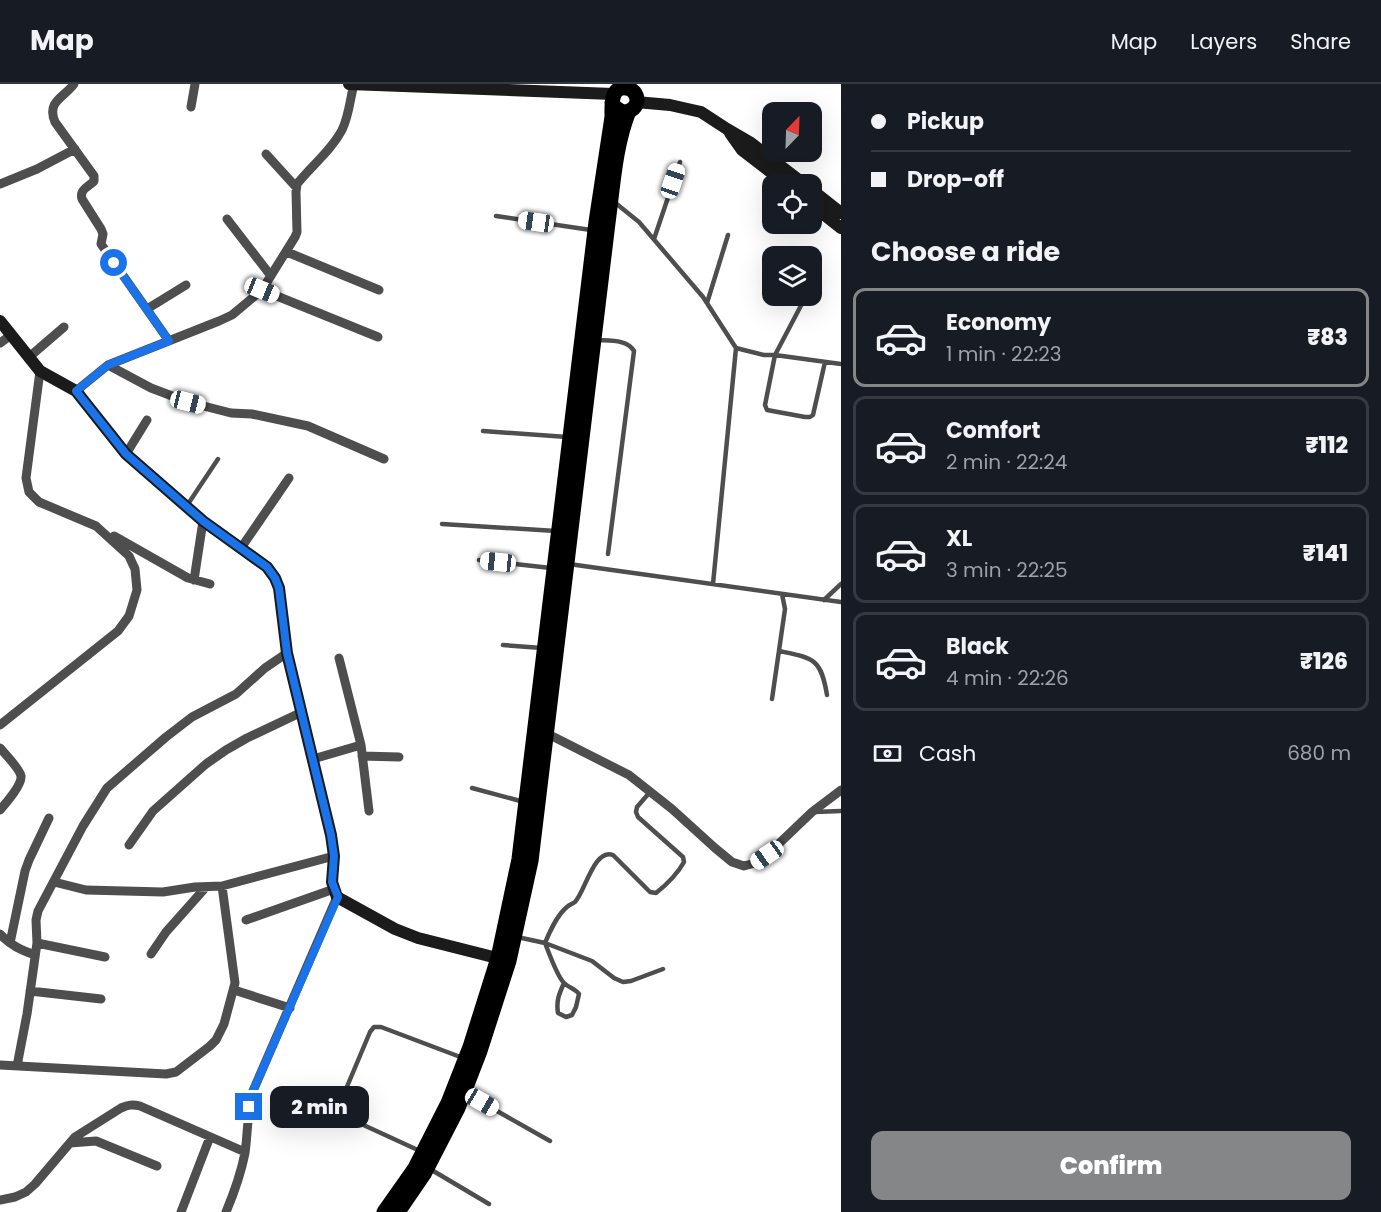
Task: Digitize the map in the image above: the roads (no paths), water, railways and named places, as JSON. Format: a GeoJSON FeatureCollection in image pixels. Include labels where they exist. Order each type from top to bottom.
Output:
{"type":"FeatureCollection","features":[{"type":"Feature","properties":{"kind":"main road"},"geometry":{"type":"LineString","coordinates":[[398,1212],[428,1167],[458,1108],[480,1051],[504,960],[545,649],[560,566],[594,340],[611,199],[623,127],[634,98],[632,90],[624,88],[615,93]]}},
{"type":"Feature","properties":{"kind":"main road"},"geometry":{"type":"LineString","coordinates":[[615,93],[614,107],[621,112],[634,98]]}},
{"type":"Feature","properties":{"kind":"main road"},"geometry":{"type":"LineString","coordinates":[[384,1212],[415,1168],[448,1103],[515,936],[531,861],[546,733],[560,566],[559,531],[595,230],[615,93]]}},
{"type":"Feature","properties":{"kind":"street"},"geometry":{"type":"LineString","coordinates":[[74,84],[56,101],[53,117],[94,176],[94,180],[82,191],[81,195],[101,229],[103,234],[101,244],[169,341]]}},
{"type":"Feature","properties":{"kind":"street"},"geometry":{"type":"LineString","coordinates":[[191,107],[195,84]]}},
{"type":"Feature","properties":{"kind":"street"},"geometry":{"type":"LineString","coordinates":[[349,84],[615,93]]}},
{"type":"Feature","properties":{"kind":"street"},"geometry":{"type":"LineString","coordinates":[[76,391],[108,365],[232,315],[262,290],[297,232],[296,188],[342,130],[354,84]]}},
{"type":"Feature","properties":{"kind":"street"},"geometry":{"type":"LineString","coordinates":[[634,98],[701,112],[751,143],[791,174]]}},
{"type":"Feature","properties":{"kind":"street"},"geometry":{"type":"LineString","coordinates":[[727,129],[742,150],[773,174]]}},
{"type":"Feature","properties":{"kind":"street"},"geometry":{"type":"LineString","coordinates":[[0,184],[75,149]]}},
{"type":"Feature","properties":{"kind":"street"},"geometry":{"type":"LineString","coordinates":[[266,154],[296,188]]}},
{"type":"Feature","properties":{"kind":"street"},"geometry":{"type":"LineString","coordinates":[[822,198],[841,213]]}},
{"type":"Feature","properties":{"kind":"street"},"geometry":{"type":"LineString","coordinates":[[822,213],[841,228]]}},
{"type":"Feature","properties":{"kind":"street"},"geometry":{"type":"LineString","coordinates":[[228,219],[271,276]]}},
{"type":"Feature","properties":{"kind":"street"},"geometry":{"type":"LineString","coordinates":[[287,252],[379,290]]}},
{"type":"Feature","properties":{"kind":"street"},"geometry":{"type":"LineString","coordinates":[[147,309],[186,285]]}},
{"type":"Feature","properties":{"kind":"street"},"geometry":{"type":"LineString","coordinates":[[262,290],[378,337]]}},
{"type":"Feature","properties":{"kind":"street"},"geometry":{"type":"LineString","coordinates":[[0,321],[40,371],[76,391],[126,454],[203,521],[267,567],[275,578],[279,588],[287,653],[331,835],[334,856],[332,882],[336,893],[395,928],[418,938],[504,960]]}},
{"type":"Feature","properties":{"kind":"street"},"geometry":{"type":"LineString","coordinates":[[28,358],[64,327]]}},
{"type":"Feature","properties":{"kind":"street"},"geometry":{"type":"LineString","coordinates":[[0,343],[11,335]]}},
{"type":"Feature","properties":{"kind":"street"},"geometry":{"type":"LineString","coordinates":[[108,365],[151,388],[188,402],[231,413],[252,414],[308,426],[384,459]]}},
{"type":"Feature","properties":{"kind":"street"},"geometry":{"type":"LineString","coordinates":[[40,371],[26,478],[29,492],[39,502],[96,526],[194,580],[210,584]]}},
{"type":"Feature","properties":{"kind":"street"},"geometry":{"type":"LineString","coordinates":[[126,454],[147,420]]}},
{"type":"Feature","properties":{"kind":"street"},"geometry":{"type":"LineString","coordinates":[[240,548],[289,478]]}},
{"type":"Feature","properties":{"kind":"street"},"geometry":{"type":"LineString","coordinates":[[194,580],[203,521]]}},
{"type":"Feature","properties":{"kind":"street"},"geometry":{"type":"LineString","coordinates":[[0,725],[118,630],[129,616],[137,590],[135,569],[129,556],[96,526]]}},
{"type":"Feature","properties":{"kind":"street"},"geometry":{"type":"LineString","coordinates":[[17,1066],[37,943],[38,911],[96,804],[107,788],[166,737],[192,717],[236,694],[265,668],[287,653]]}},
{"type":"Feature","properties":{"kind":"street"},"geometry":{"type":"LineString","coordinates":[[339,658],[361,745],[369,811]]}},
{"type":"Feature","properties":{"kind":"street"},"geometry":{"type":"LineString","coordinates":[[129,845],[153,811],[206,764],[247,738],[302,712]]}},
{"type":"Feature","properties":{"kind":"street"},"geometry":{"type":"LineString","coordinates":[[546,733],[629,776],[672,809],[732,862],[744,866],[755,863],[767,855],[812,812],[841,790]]}},
{"type":"Feature","properties":{"kind":"street"},"geometry":{"type":"LineString","coordinates":[[313,759],[361,745]]}},
{"type":"Feature","properties":{"kind":"street"},"geometry":{"type":"LineString","coordinates":[[0,748],[21,776],[20,783],[0,810]]}},
{"type":"Feature","properties":{"kind":"street"},"geometry":{"type":"LineString","coordinates":[[362,756],[399,757]]}},
{"type":"Feature","properties":{"kind":"street"},"geometry":{"type":"LineString","coordinates":[[35,956],[16,948],[3,938],[29,860],[49,818]]}},
{"type":"Feature","properties":{"kind":"street"},"geometry":{"type":"LineString","coordinates":[[54,882],[86,890],[163,892],[222,886],[334,856]]}},
{"type":"Feature","properties":{"kind":"street"},"geometry":{"type":"LineString","coordinates":[[0,1065],[171,1074],[216,1040],[225,1024],[234,990],[222,886]]}},
{"type":"Feature","properties":{"kind":"street"},"geometry":{"type":"LineString","coordinates":[[151,954],[166,932],[206,887]]}},
{"type":"Feature","properties":{"kind":"street"},"geometry":{"type":"LineString","coordinates":[[246,920],[336,893]]}},
{"type":"Feature","properties":{"kind":"street"},"geometry":{"type":"LineString","coordinates":[[226,1212],[235,1190],[245,1152],[249,1107],[253,1091],[290,1008],[336,893]]}},
{"type":"Feature","properties":{"kind":"street"},"geometry":{"type":"LineString","coordinates":[[37,943],[105,957]]}},
{"type":"Feature","properties":{"kind":"street"},"geometry":{"type":"LineString","coordinates":[[234,990],[290,1008]]}},
{"type":"Feature","properties":{"kind":"street"},"geometry":{"type":"LineString","coordinates":[[30,991],[101,999]]}},
{"type":"Feature","properties":{"kind":"street"},"geometry":{"type":"LineString","coordinates":[[0,1200],[15,1197],[26,1191],[35,1184],[75,1137],[121,1108],[133,1104],[245,1152]]}},
{"type":"Feature","properties":{"kind":"street"},"geometry":{"type":"LineString","coordinates":[[181,1212],[210,1137]]}},
{"type":"Feature","properties":{"kind":"street"},"geometry":{"type":"LineString","coordinates":[[70,1143],[96,1141],[157,1166]]}},
{"type":"Feature","properties":{"kind":"lane"},"geometry":{"type":"LineString","coordinates":[[654,239],[680,162]]}},
{"type":"Feature","properties":{"kind":"lane"},"geometry":{"type":"LineString","coordinates":[[611,199],[639,222],[704,297],[736,348],[713,584]]}},
{"type":"Feature","properties":{"kind":"lane"},"geometry":{"type":"LineString","coordinates":[[496,216],[595,230]]}},
{"type":"Feature","properties":{"kind":"lane"},"geometry":{"type":"LineString","coordinates":[[707,303],[728,235]]}},
{"type":"Feature","properties":{"kind":"lane"},"geometry":{"type":"LineString","coordinates":[[801,306],[775,355],[765,405],[767,410],[805,417],[813,415],[825,362]]}},
{"type":"Feature","properties":{"kind":"lane"},"geometry":{"type":"LineString","coordinates":[[594,340],[626,343],[634,351],[608,554]]}},
{"type":"Feature","properties":{"kind":"lane"},"geometry":{"type":"LineString","coordinates":[[736,348],[764,355],[841,364]]}},
{"type":"Feature","properties":{"kind":"lane"},"geometry":{"type":"LineString","coordinates":[[483,431],[570,438]]}},
{"type":"Feature","properties":{"kind":"lane"},"geometry":{"type":"LineString","coordinates":[[186,507],[218,459]]}},
{"type":"Feature","properties":{"kind":"lane"},"geometry":{"type":"LineString","coordinates":[[442,524],[559,531]]}},
{"type":"Feature","properties":{"kind":"lane"},"geometry":{"type":"LineString","coordinates":[[479,560],[560,566],[841,602]]}},
{"type":"Feature","properties":{"kind":"lane"},"geometry":{"type":"LineString","coordinates":[[824,600],[841,584]]}},
{"type":"Feature","properties":{"kind":"lane"},"geometry":{"type":"LineString","coordinates":[[772,699],[785,609],[782,594]]}},
{"type":"Feature","properties":{"kind":"lane"},"geometry":{"type":"LineString","coordinates":[[503,645],[545,649]]}},
{"type":"Feature","properties":{"kind":"lane"},"geometry":{"type":"LineString","coordinates":[[779,651],[805,657],[815,663],[824,677],[827,695]]}},
{"type":"Feature","properties":{"kind":"lane"},"geometry":{"type":"LineString","coordinates":[[471,788],[526,803]]}},
{"type":"Feature","properties":{"kind":"lane"},"geometry":{"type":"LineString","coordinates":[[564,983],[556,1005],[558,1013],[566,1017],[572,1015],[579,994],[578,991],[564,983],[545,943],[565,908],[575,902],[589,875],[604,855],[613,855],[650,892],[656,893],[684,862],[683,857],[638,817],[637,807],[650,792]]}},
{"type":"Feature","properties":{"kind":"lane"},"geometry":{"type":"LineString","coordinates":[[812,812],[841,811]]}},
{"type":"Feature","properties":{"kind":"lane"},"geometry":{"type":"LineString","coordinates":[[515,936],[545,943],[592,961],[623,982],[663,969]]}},
{"type":"Feature","properties":{"kind":"lane"},"geometry":{"type":"LineString","coordinates":[[346,1089],[374,1027],[381,1027],[465,1059]]}},
{"type":"Feature","properties":{"kind":"lane"},"geometry":{"type":"LineString","coordinates":[[464,1092],[550,1141]]}},
{"type":"Feature","properties":{"kind":"lane"},"geometry":{"type":"LineString","coordinates":[[346,1117],[423,1152]]}},
{"type":"Feature","properties":{"kind":"lane"},"geometry":{"type":"LineString","coordinates":[[428,1167],[489,1204]]}}]}
